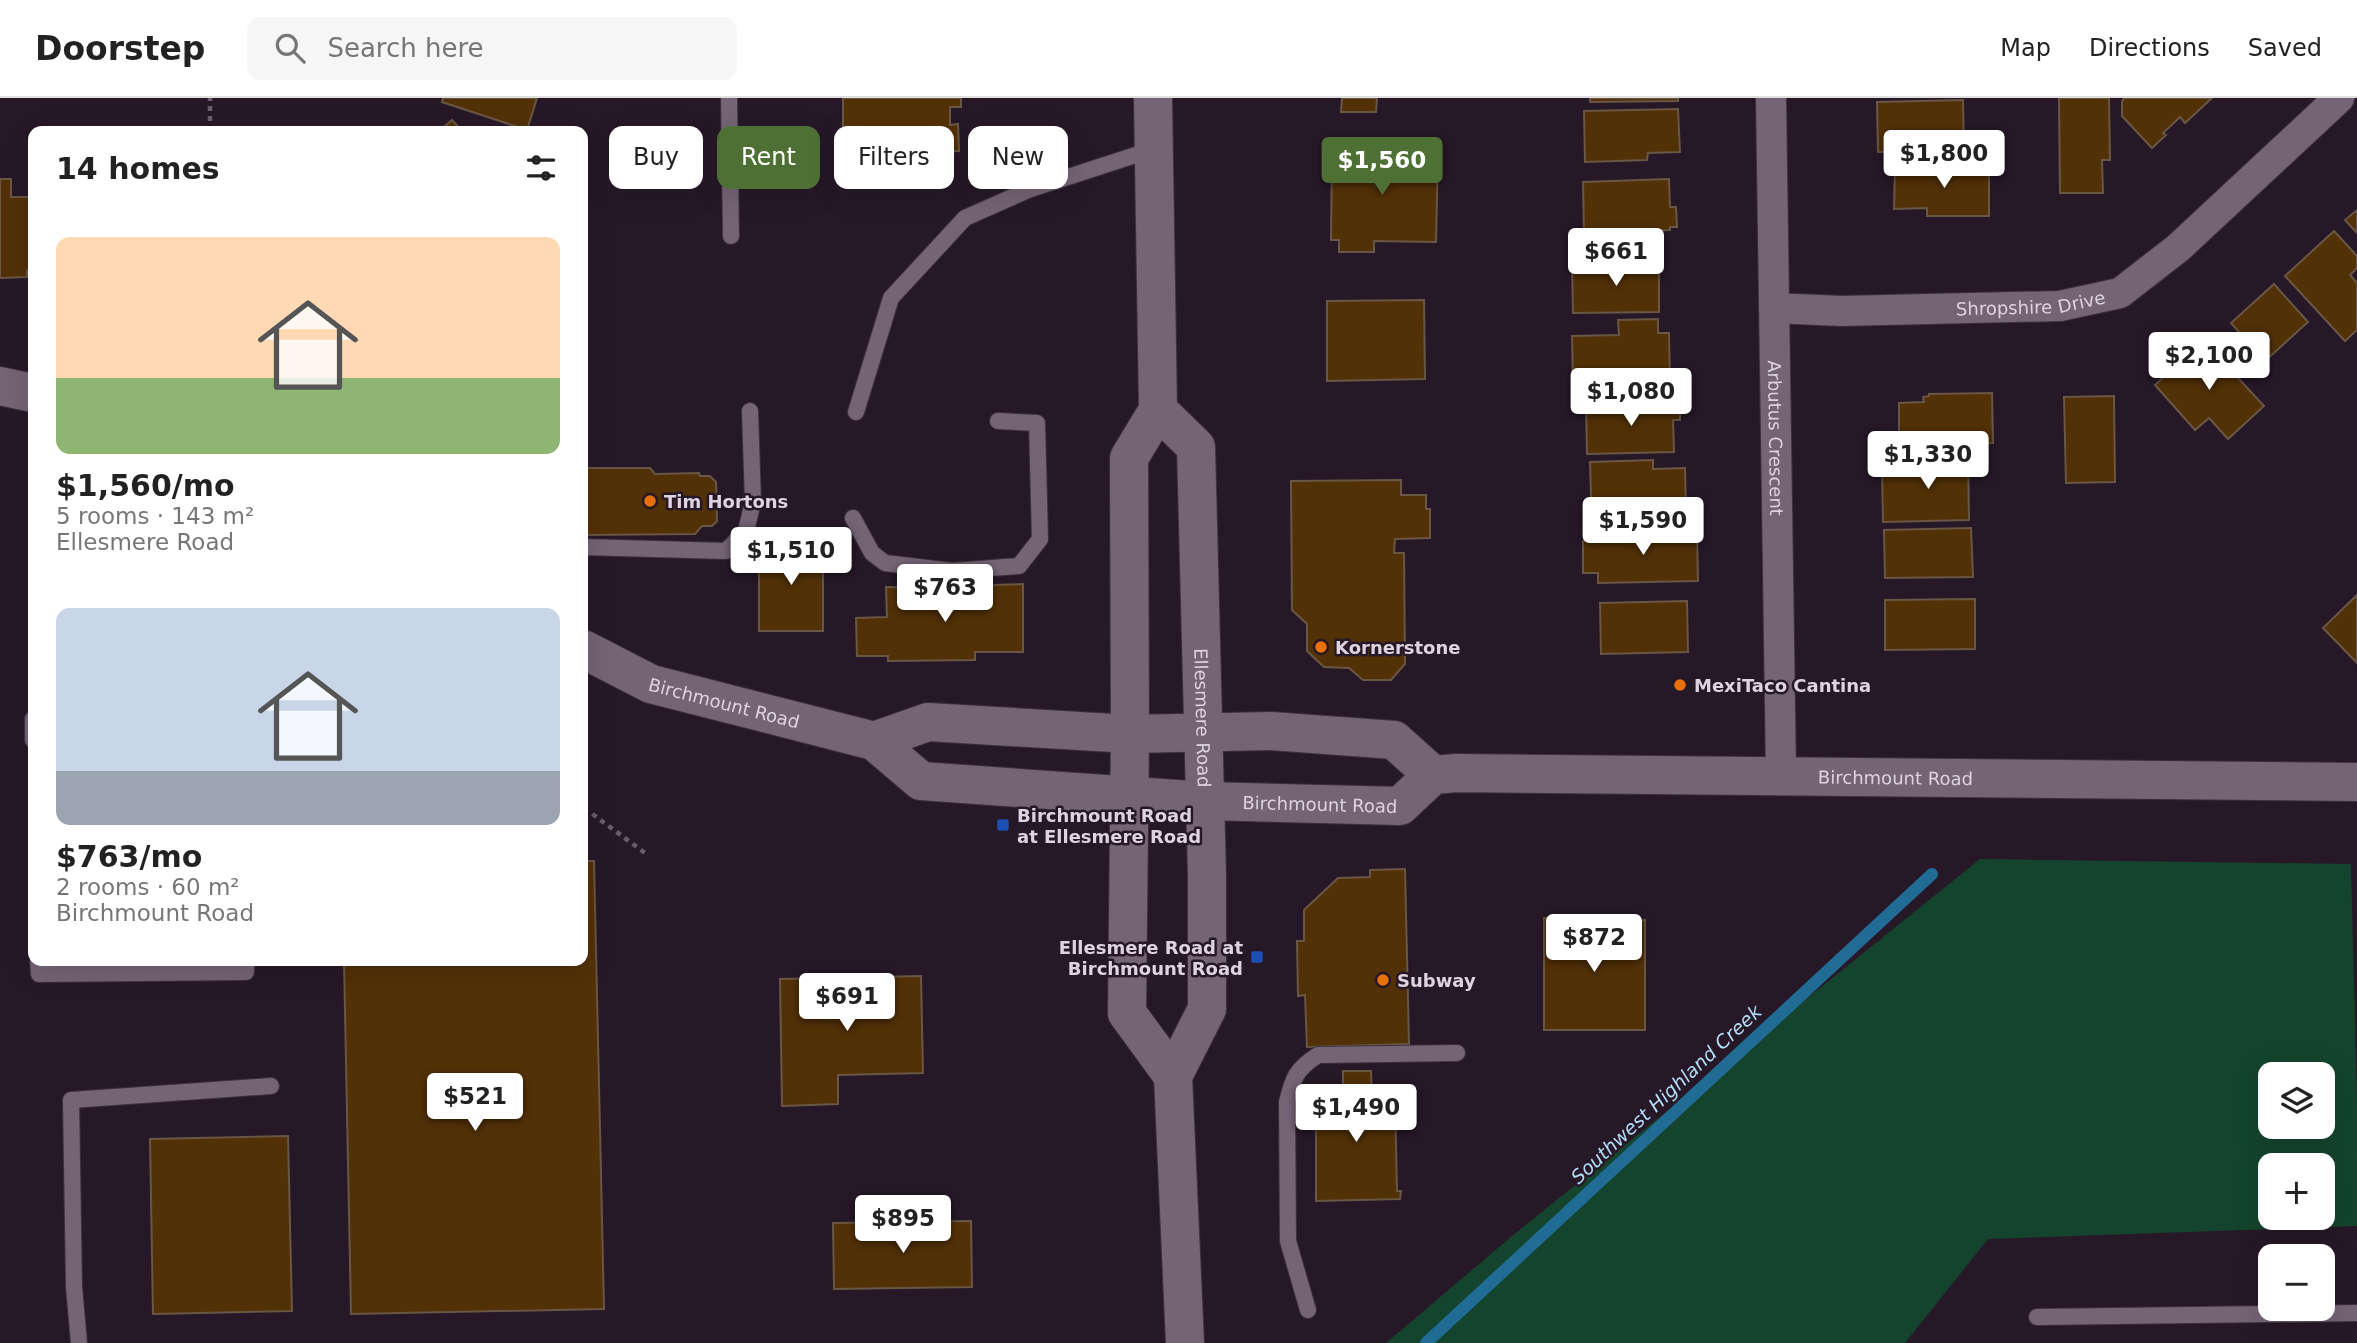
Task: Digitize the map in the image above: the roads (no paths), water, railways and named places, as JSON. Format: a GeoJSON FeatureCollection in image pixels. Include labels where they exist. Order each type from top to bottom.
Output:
{"type":"FeatureCollection","features":[{"type":"Feature","properties":{"kind":"main road"},"geometry":{"type":"LineString","coordinates":[[1153,98],[1158,410],[1129,458],[1127,1013],[1173,1076]]}},
{"type":"Feature","properties":{"kind":"main road","name":"Ellesmere Road"},"geometry":{"type":"LineString","coordinates":[[1158,410],[1196,447],[1207,1009],[1173,1076],[1185,1343]]}},
{"type":"Feature","properties":{"kind":"main road","name":"Birchmount Road"},"geometry":{"type":"LineString","coordinates":[[588,652],[651,684],[874,741],[921,781],[1067,793],[1129,794],[1205,801],[1400,806],[1433,775],[1781,775],[2357,782]]}},
{"type":"Feature","properties":{"kind":"main road"},"geometry":{"type":"LineString","coordinates":[[874,741],[928,722],[1130,734],[1271,731],[1394,740],[1433,775]]}},
{"type":"Feature","properties":{"kind":"street","name":"Arbutus Crescent"},"geometry":{"type":"LineString","coordinates":[[1771,98],[1781,775]]}},
{"type":"Feature","properties":{"kind":"street","name":"Shropshire Drive"},"geometry":{"type":"LineString","coordinates":[[1774,308],[1842,311],[2060,306],[2120,293],[2178,248],[2339,98]]}},
{"type":"Feature","properties":{"kind":"lane"},"geometry":{"type":"LineString","coordinates":[[729,98],[731,236]]}},
{"type":"Feature","properties":{"kind":"lane"},"geometry":{"type":"LineString","coordinates":[[856,412],[891,298],[965,218],[1028,190],[1154,149]]}},
{"type":"Feature","properties":{"kind":"lane"},"geometry":{"type":"LineString","coordinates":[[588,547],[726,551],[746,531],[752,502],[750,411]]}},
{"type":"Feature","properties":{"kind":"lane"},"geometry":{"type":"LineString","coordinates":[[853,518],[872,552],[885,563],[952,571],[1019,566],[1040,539],[1037,423],[998,421]]}},
{"type":"Feature","properties":{"kind":"lane"},"geometry":{"type":"LineString","coordinates":[[38,966],[39,974],[246,972],[246,966]]}},
{"type":"Feature","properties":{"kind":"lane"},"geometry":{"type":"LineString","coordinates":[[1308,1310],[1288,1241],[1287,1102],[1292,1080],[1303,1065],[1318,1055],[1457,1053]]}},
{"type":"Feature","properties":{"kind":"lane"},"geometry":{"type":"LineString","coordinates":[[79,1343],[74,1287],[71,1100],[271,1086]]}},
{"type":"Feature","properties":{"kind":"lane"},"geometry":{"type":"LineString","coordinates":[[2037,1317],[2357,1313]]}},
{"type":"Feature","properties":{"kind":"waterway","name":"Southwest Highland Creek"},"geometry":{"type":"LineString","coordinates":[[1426,1343],[1932,874]]}},
{"type":"Feature","properties":{"kind":"place","name":"Tim Hortons"},"geometry":{"type":"Point","coordinates":[650,501]}},
{"type":"Feature","properties":{"kind":"place","name":"Kornerstone"},"geometry":{"type":"Point","coordinates":[1321,647]}},
{"type":"Feature","properties":{"kind":"place","name":"MexiTaco Cantina"},"geometry":{"type":"Point","coordinates":[1680,685]}},
{"type":"Feature","properties":{"kind":"place","name":"Birchmount Road at Ellesmere Road"},"geometry":{"type":"Point","coordinates":[1003,825]}},
{"type":"Feature","properties":{"kind":"place","name":"Ellesmere Road at Birchmount Road"},"geometry":{"type":"Point","coordinates":[1257,957]}},
{"type":"Feature","properties":{"kind":"place","name":"Subway"},"geometry":{"type":"Point","coordinates":[1383,980]}}]}
